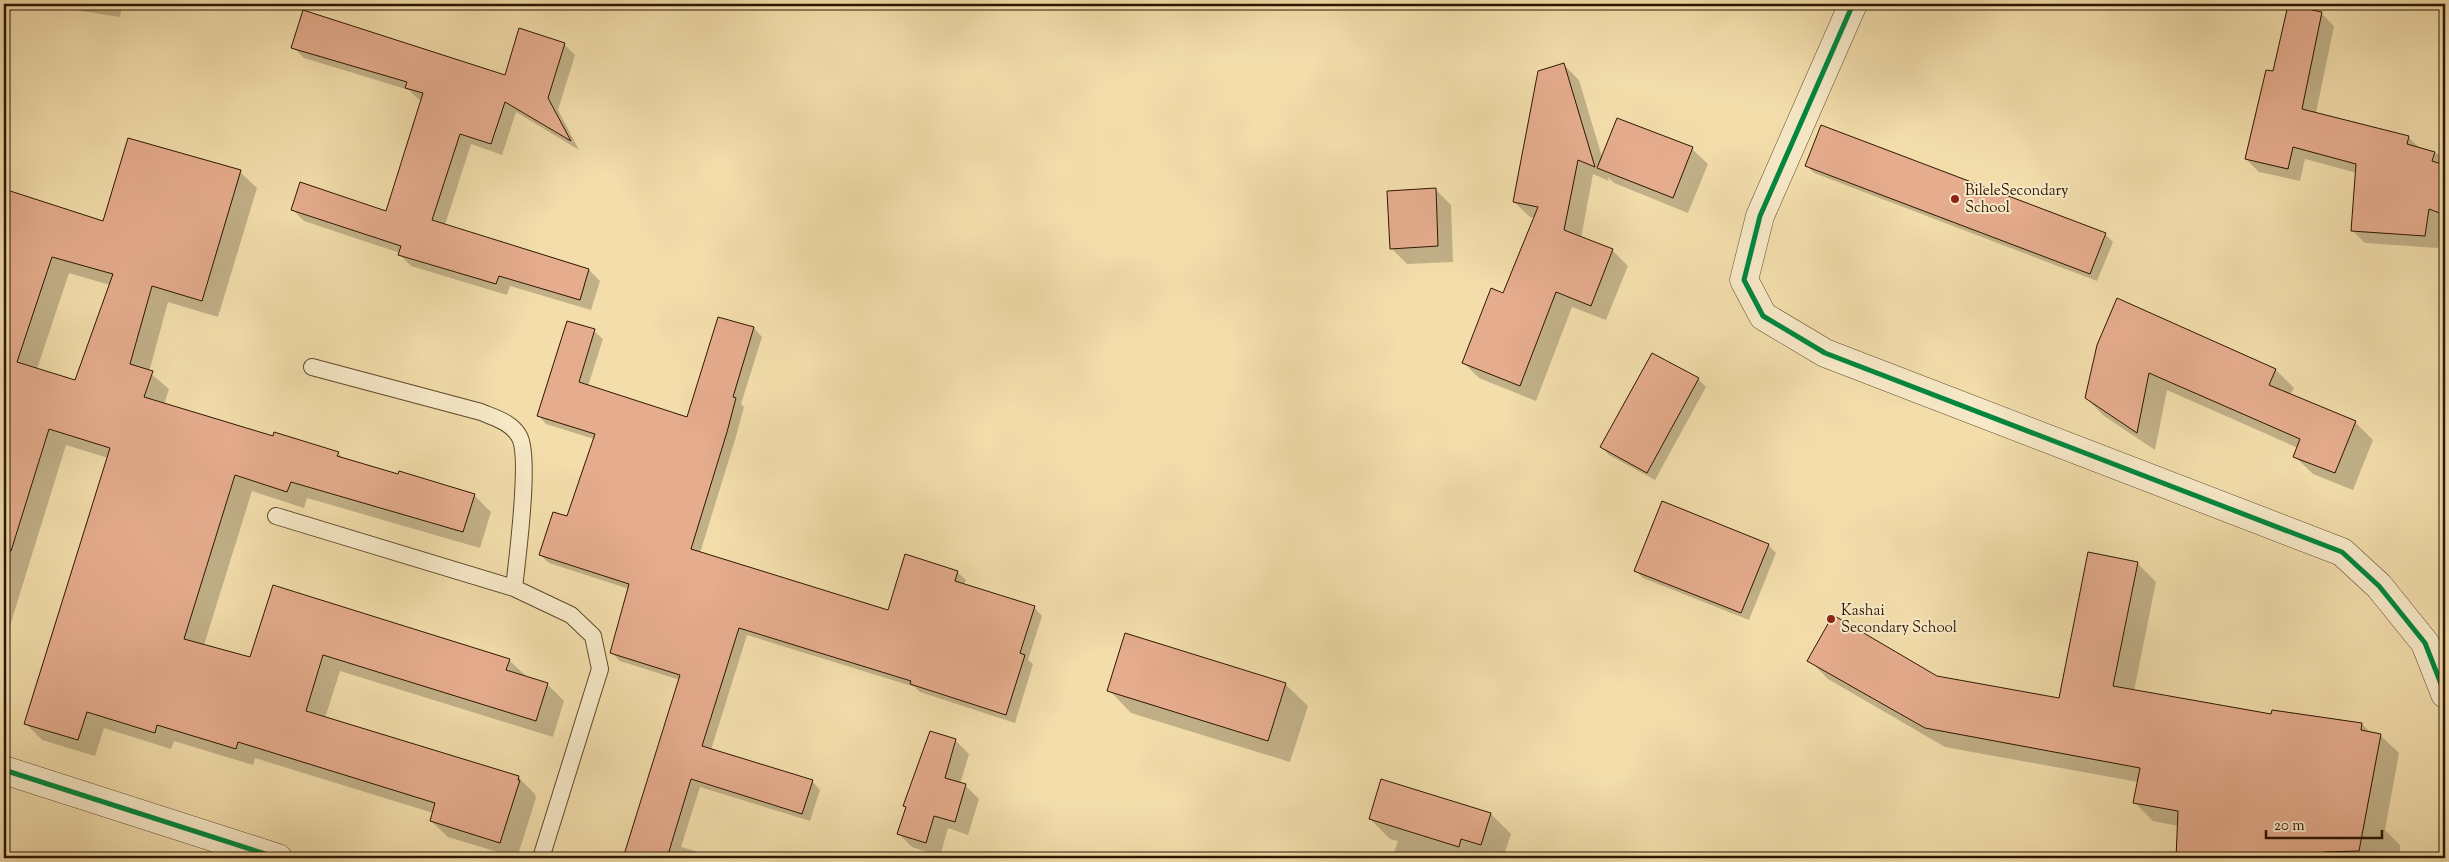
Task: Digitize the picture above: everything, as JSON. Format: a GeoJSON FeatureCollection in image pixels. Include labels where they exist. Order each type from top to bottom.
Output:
{"type":"FeatureCollection","features":[{"type":"Feature","properties":{"kind":"street"},"geometry":{"type":"LineString","coordinates":[[1853,4],[1760,216],[1744,280],[1763,316],[1825,353],[2342,552],[2379,586],[2425,643],[2445,694]]}},
{"type":"Feature","properties":{"kind":"street"},"geometry":{"type":"LineString","coordinates":[[4,770],[278,858]]}},
{"type":"Feature","properties":{"kind":"lane"},"geometry":{"type":"LineString","coordinates":[[312,367],[481,412],[505,422],[520,436],[524,464],[514,588]]}},
{"type":"Feature","properties":{"kind":"lane"},"geometry":{"type":"LineString","coordinates":[[276,516],[514,588],[571,615],[593,636],[600,669],[541,858]]}},
{"type":"Feature","properties":{"kind":"building"},"geometry":{"type":"Polygon","coordinates":[[[2288,5],[2322,12],[2302,109],[2409,136],[2407,144],[2435,152],[2432,161],[2445,165],[2445,215],[2429,209],[2425,236],[2351,231],[2356,164],[2293,147],[2288,169],[2245,159],[2266,70],[2273,71],[2288,5]]]}},
{"type":"Feature","properties":{"kind":"building"},"geometry":{"type":"Polygon","coordinates":[[[303,10],[505,75],[519,28],[565,43],[548,98],[571,141],[505,102],[491,144],[460,134],[432,220],[589,269],[580,300],[499,276],[496,284],[398,255],[401,246],[291,210],[300,182],[386,211],[423,93],[405,88],[407,82],[291,48],[303,10]]]}},
{"type":"Feature","properties":{"kind":"building"},"geometry":{"type":"Polygon","coordinates":[[[1564,63],[1595,167],[1578,160],[1564,230],[1613,249],[1591,306],[1556,292],[1520,386],[1462,363],[1491,288],[1503,293],[1538,207],[1513,202],[1538,71],[1564,63]]]}},
{"type":"Feature","properties":{"kind":"building"},"geometry":{"type":"Polygon","coordinates":[[[1617,118],[1693,147],[1673,198],[1597,168],[1617,118]]]}},
{"type":"Feature","properties":{"kind":"building","name":"BileleSecondary School"},"geometry":{"type":"Polygon","coordinates":[[[1821,125],[2106,233],[2090,274],[1805,166],[1821,125]]]}},
{"type":"Feature","properties":{"kind":"building"},"geometry":{"type":"Polygon","coordinates":[[[128,138],[241,170],[202,301],[152,286],[130,364],[153,371],[144,397],[273,436],[274,432],[339,452],[337,456],[398,474],[399,471],[475,494],[463,532],[291,482],[287,492],[235,475],[184,639],[250,657],[273,585],[510,659],[506,670],[548,683],[536,721],[323,655],[306,711],[519,776],[518,780],[520,780],[500,843],[430,821],[435,803],[238,742],[236,749],[157,725],[155,733],[87,712],[78,740],[24,724],[110,448],[49,429],[11,551],[4,550],[4,189],[103,221],[128,138]],[[52,257],[17,362],[75,380],[113,274],[52,257]]]}},
{"type":"Feature","properties":{"kind":"building"},"geometry":{"type":"Polygon","coordinates":[[[1436,188],[1438,246],[1390,249],[1387,191],[1436,188]]]}},
{"type":"Feature","properties":{"kind":"building"},"geometry":{"type":"Polygon","coordinates":[[[2117,298],[2276,369],[2269,385],[2356,421],[2335,473],[2293,457],[2300,439],[2149,373],[2137,433],[2085,398],[2097,345],[2117,298]]]}},
{"type":"Feature","properties":{"kind":"building"},"geometry":{"type":"Polygon","coordinates":[[[718,317],[754,327],[733,397],[736,398],[727,432],[691,549],[888,610],[905,554],[958,571],[955,581],[1035,606],[1020,653],[1025,655],[1006,715],[910,684],[911,681],[739,628],[702,746],[813,780],[802,814],[691,779],[667,858],[623,858],[680,675],[610,653],[629,584],[539,555],[553,512],[567,516],[595,434],[537,416],[567,321],[595,329],[579,382],[687,417],[718,317]]]}},
{"type":"Feature","properties":{"kind":"building"},"geometry":{"type":"Polygon","coordinates":[[[1652,353],[1699,378],[1647,473],[1600,447],[1652,353]]]}},
{"type":"Feature","properties":{"kind":"building"},"geometry":{"type":"Polygon","coordinates":[[[1662,501],[1769,544],[1741,613],[1634,571],[1662,501]]]}},
{"type":"Feature","properties":{"kind":"building"},"geometry":{"type":"Polygon","coordinates":[[[2088,552],[2138,562],[2113,686],[2271,714],[2272,710],[2362,723],[2361,730],[2381,734],[2359,851],[2323,852],[2323,858],[2176,858],[2178,811],[2133,803],[2140,768],[1925,728],[1807,661],[1833,615],[1937,676],[2059,698],[2088,552]]]}},
{"type":"Feature","properties":{"kind":"building"},"geometry":{"type":"Polygon","coordinates":[[[1125,633],[1286,683],[1268,741],[1107,691],[1125,633]]]}},
{"type":"Feature","properties":{"kind":"building"},"geometry":{"type":"Polygon","coordinates":[[[930,731],[956,739],[945,778],[966,784],[955,822],[934,816],[926,843],[897,834],[906,807],[903,806],[930,731]]]}},
{"type":"Feature","properties":{"kind":"building"},"geometry":{"type":"Polygon","coordinates":[[[1381,779],[1491,813],[1481,845],[1461,839],[1459,847],[1369,819],[1381,779]]]}},
{"type":"Feature","properties":{"kind":"cycle path"},"geometry":{"type":"LineString","coordinates":[[1853,4],[1760,216],[1744,280],[1763,316],[1825,353],[2342,552],[2379,586],[2425,643],[2445,694]]}},
{"type":"Feature","properties":{"kind":"cycle path"},"geometry":{"type":"LineString","coordinates":[[4,770],[278,858]]}},
{"type":"Feature","properties":{"kind":"place","name":"BileleSecondary School"},"geometry":{"type":"Point","coordinates":[1955,199]}},
{"type":"Feature","properties":{"kind":"place","name":"Kashai Secondary School"},"geometry":{"type":"Point","coordinates":[1831,619]}}]}
